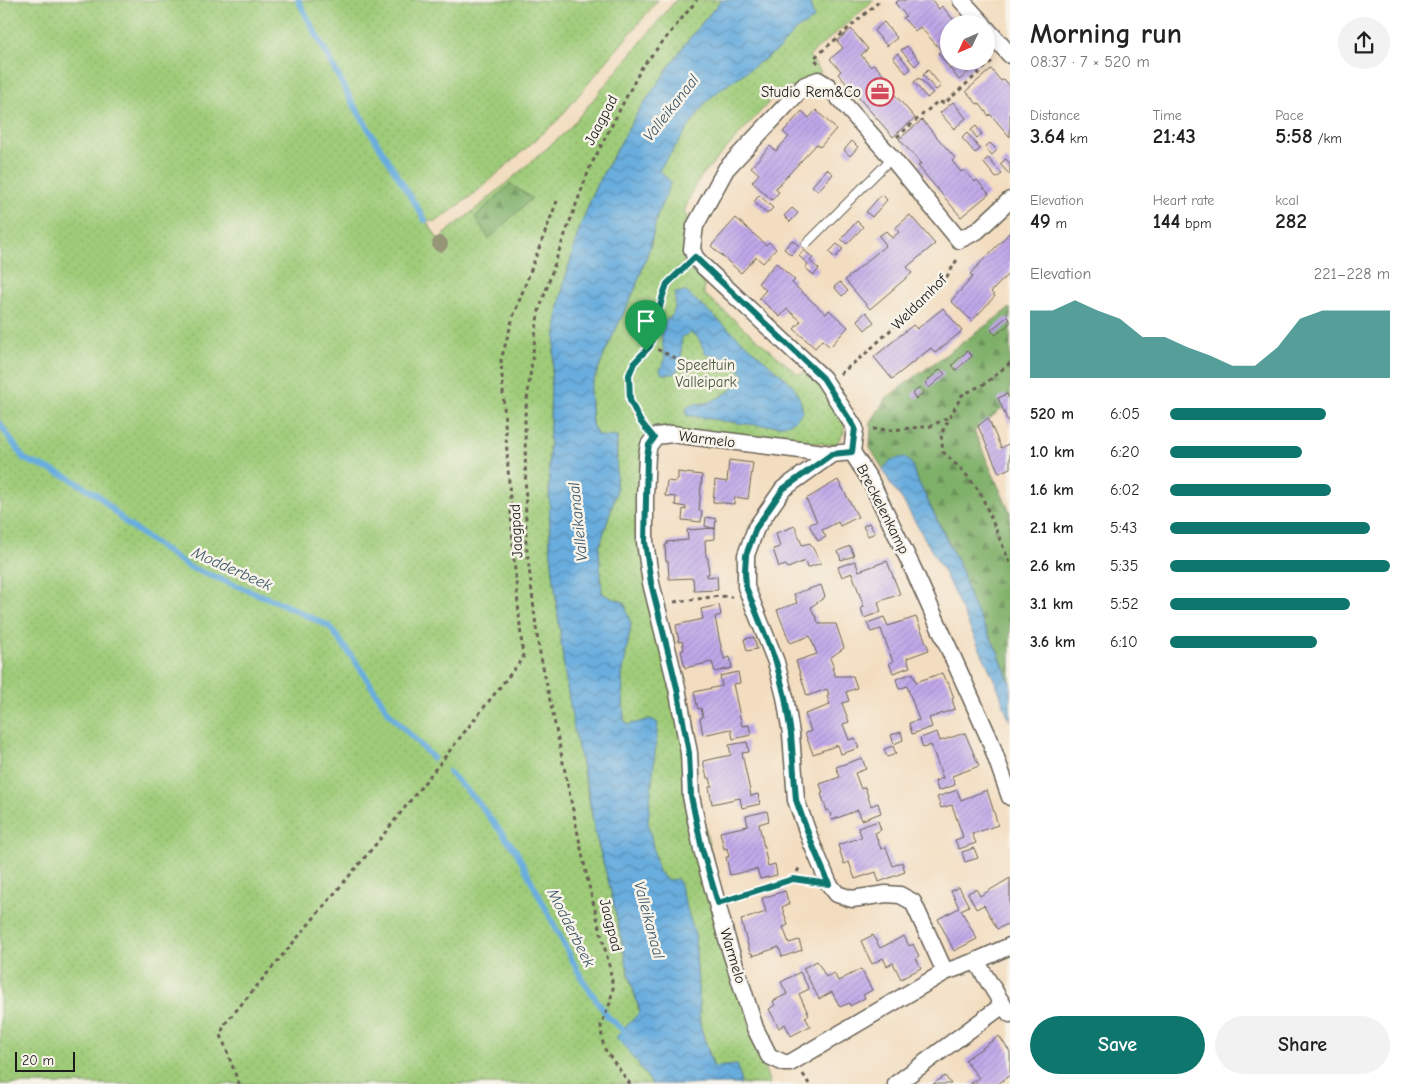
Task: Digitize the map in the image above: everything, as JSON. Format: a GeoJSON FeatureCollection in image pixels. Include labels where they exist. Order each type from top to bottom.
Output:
{"type":"FeatureCollection","features":[{"type":"Feature","properties":{"kind":"street"},"geometry":{"type":"LineString","coordinates":[[961,0],[975,15]]}},
{"type":"Feature","properties":{"kind":"street"},"geometry":{"type":"LineString","coordinates":[[995,38],[1008,52]]}},
{"type":"Feature","properties":{"kind":"street"},"geometry":{"type":"LineString","coordinates":[[855,428],[823,378],[695,257],[692,249],[695,226],[726,169],[805,84],[818,80],[828,86],[888,153],[959,240],[977,231],[1010,200]]}},
{"type":"Feature","properties":{"kind":"street","name":"Breckelenkamp"},"geometry":{"type":"LineString","coordinates":[[855,428],[852,452],[870,480],[914,571],[990,738],[1010,797]]}},
{"type":"Feature","properties":{"kind":"street","name":"Warmelo"},"geometry":{"type":"LineString","coordinates":[[852,452],[832,454],[672,434],[656,436],[649,445],[647,456],[645,542],[651,583],[677,688],[689,753],[691,796],[702,849],[728,943],[755,1028],[769,1056],[784,1063],[802,1057],[839,1033],[945,972],[976,962]]}},
{"type":"Feature","properties":{"kind":"street"},"geometry":{"type":"LineString","coordinates":[[832,454],[783,489],[756,528],[746,555],[746,587],[776,662],[785,697],[791,734],[796,800],[829,884],[837,894],[852,899],[886,894],[900,895],[913,902],[945,972]]}},
{"type":"Feature","properties":{"kind":"street"},"geometry":{"type":"LineString","coordinates":[[896,1084],[1007,1010],[976,962],[1010,946]]}},
{"type":"Feature","properties":{"kind":"lane"},"geometry":{"type":"LineString","coordinates":[[806,244],[888,153]]}},
{"type":"Feature","properties":{"kind":"path","name":"Jaagpad"},"geometry":{"type":"LineString","coordinates":[[630,1084],[604,1048],[601,1025],[610,1003],[613,988],[610,969],[588,882],[538,643],[526,542],[525,415],[538,314],[590,167],[642,67],[697,0]]}},
{"type":"Feature","properties":{"kind":"path"},"geometry":{"type":"LineString","coordinates":[[818,80],[826,73],[814,58],[881,0]]}},
{"type":"Feature","properties":{"kind":"path"},"geometry":{"type":"LineString","coordinates":[[888,153],[937,102],[945,103],[1008,52]]}},
{"type":"Feature","properties":{"kind":"path"},"geometry":{"type":"LineString","coordinates":[[239,1084],[221,1035],[224,1025],[376,844],[523,658],[514,560],[501,360],[513,317],[557,201]]}},
{"type":"Feature","properties":{"kind":"path","name":"Weldamhof"},"geometry":{"type":"LineString","coordinates":[[836,376],[865,354],[946,278],[960,255],[959,240]]}},
{"type":"Feature","properties":{"kind":"path"},"geometry":{"type":"LineString","coordinates":[[654,438],[640,421],[630,400],[629,375],[634,363],[650,346],[667,284],[695,257]]}},
{"type":"Feature","properties":{"kind":"path"},"geometry":{"type":"LineString","coordinates":[[650,346],[693,366]]}},
{"type":"Feature","properties":{"kind":"path"},"geometry":{"type":"LineString","coordinates":[[1010,363],[986,383],[962,395],[941,434],[943,452],[964,472],[980,492],[1010,563]]}},
{"type":"Feature","properties":{"kind":"path"},"geometry":{"type":"LineString","coordinates":[[855,428],[891,430],[931,426],[952,416]]}},
{"type":"Feature","properties":{"kind":"path"},"geometry":{"type":"LineString","coordinates":[[656,605],[720,596],[750,598]]}},
{"type":"Feature","properties":{"kind":"path"},"geometry":{"type":"LineString","coordinates":[[718,903],[793,879],[829,884]]}},
{"type":"Feature","properties":{"kind":"green space"},"geometry":{"type":"Polygon","coordinates":[[[0,0],[658,0],[557,121],[474,194],[437,221],[426,221],[441,243],[443,235],[567,131],[676,0],[721,0],[685,44],[638,112],[596,186],[579,230],[565,279],[559,307],[551,379],[550,545],[564,668],[595,833],[640,1013],[616,1037],[629,1051],[652,1084],[0,1084],[0,0]]]}},
{"type":"Feature","properties":{"kind":"green space"},"geometry":{"type":"Polygon","coordinates":[[[809,0],[874,0],[809,56],[821,72],[802,84],[780,90],[703,174],[693,189],[684,212],[691,225],[687,243],[687,259],[665,283],[648,344],[633,362],[627,375],[628,400],[648,437],[639,542],[752,1030],[770,1084],[741,1084],[737,1066],[714,1067],[700,1025],[695,935],[667,880],[658,872],[648,822],[652,774],[651,719],[628,725],[624,720],[622,676],[631,625],[624,602],[602,593],[599,548],[616,493],[617,437],[598,436],[592,425],[590,389],[635,289],[650,247],[657,216],[659,170],[706,102],[721,89],[779,49],[796,30],[814,19],[809,0]]]}},
{"type":"Feature","properties":{"kind":"green space"},"geometry":{"type":"Polygon","coordinates":[[[510,184],[532,198],[489,239],[475,217],[510,184]]]}},
{"type":"Feature","properties":{"kind":"green space","name":"Speeltuin Valleipark"},"geometry":{"type":"Polygon","coordinates":[[[688,267],[704,281],[704,294],[798,374],[806,372],[822,386],[844,422],[844,433],[835,445],[784,439],[780,441],[652,431],[642,420],[632,399],[630,384],[632,372],[651,348],[654,341],[665,293],[676,278],[688,267]]]}},
{"type":"Feature","properties":{"kind":"green space"},"geometry":{"type":"Polygon","coordinates":[[[1010,308],[1010,402],[974,431],[1010,513],[1010,684],[998,652],[971,601],[962,570],[915,475],[912,464],[891,461],[883,469],[870,448],[871,422],[886,398],[1010,308]]]}},
{"type":"Feature","properties":{"kind":"water","name":"Valleikanaal"},"geometry":{"type":"Polygon","coordinates":[[[721,0],[809,0],[814,19],[796,30],[779,49],[721,89],[706,102],[659,170],[671,182],[657,216],[650,247],[635,289],[590,389],[592,425],[598,436],[617,437],[616,493],[599,548],[602,593],[624,602],[631,625],[622,676],[624,720],[628,725],[651,719],[658,723],[648,822],[658,872],[667,880],[678,879],[695,935],[700,1025],[713,1067],[738,1065],[741,1084],[652,1084],[629,1051],[616,1037],[640,1012],[629,975],[610,887],[595,833],[588,790],[574,730],[564,668],[550,545],[551,379],[559,307],[565,279],[579,230],[596,186],[638,112],[685,44],[721,0]]]}},
{"type":"Feature","properties":{"kind":"water"},"geometry":{"type":"Polygon","coordinates":[[[685,291],[793,385],[803,410],[796,419],[790,423],[770,426],[686,415],[689,405],[706,403],[721,396],[733,389],[745,377],[737,367],[728,361],[706,354],[697,336],[690,333],[682,337],[680,366],[674,374],[662,374],[660,370],[665,361],[661,333],[665,320],[672,316],[675,305],[675,293],[685,291]]]}},
{"type":"Feature","properties":{"kind":"water"},"geometry":{"type":"Polygon","coordinates":[[[904,457],[912,464],[915,475],[962,571],[971,601],[998,652],[1010,684],[1010,722],[998,688],[945,574],[883,469],[891,460],[904,457]]]}},
{"type":"Feature","properties":{"kind":"building"},"geometry":{"type":"Polygon","coordinates":[[[899,0],[932,0],[939,9],[942,6],[950,15],[940,15],[940,49],[920,27],[915,31],[903,18],[906,16],[895,3],[899,0]]]}},
{"type":"Feature","properties":{"kind":"building"},"geometry":{"type":"Polygon","coordinates":[[[884,22],[897,38],[887,46],[874,31],[884,22]]]}},
{"type":"Feature","properties":{"kind":"building"},"geometry":{"type":"Polygon","coordinates":[[[851,29],[868,49],[861,55],[871,67],[874,64],[886,78],[883,81],[915,118],[893,137],[838,74],[841,71],[830,59],[843,48],[837,41],[851,29]]]}},
{"type":"Feature","properties":{"kind":"building"},"geometry":{"type":"Polygon","coordinates":[[[907,46],[920,61],[915,66],[901,50],[907,46]]]}},
{"type":"Feature","properties":{"kind":"building"},"geometry":{"type":"Polygon","coordinates":[[[898,53],[911,69],[906,73],[893,57],[898,53]]]}},
{"type":"Feature","properties":{"kind":"building"},"geometry":{"type":"Polygon","coordinates":[[[928,70],[941,86],[936,90],[923,75],[928,70]]]}},
{"type":"Feature","properties":{"kind":"building"},"geometry":{"type":"Polygon","coordinates":[[[951,70],[971,70],[959,80],[951,70]]]}},
{"type":"Feature","properties":{"kind":"building"},"geometry":{"type":"Polygon","coordinates":[[[990,70],[1001,81],[1004,79],[1010,86],[1010,137],[990,114],[989,116],[966,91],[990,70]]]}},
{"type":"Feature","properties":{"kind":"building"},"geometry":{"type":"Polygon","coordinates":[[[919,78],[933,93],[927,98],[914,82],[919,78]]]}},
{"type":"Feature","properties":{"kind":"building"},"geometry":{"type":"Polygon","coordinates":[[[953,102],[966,118],[954,129],[940,113],[953,102]]]}},
{"type":"Feature","properties":{"kind":"building"},"geometry":{"type":"Polygon","coordinates":[[[816,110],[836,129],[820,147],[816,144],[775,189],[779,192],[772,200],[752,182],[759,174],[751,167],[770,146],[776,151],[789,137],[783,132],[802,111],[809,118],[816,110]]]}},
{"type":"Feature","properties":{"kind":"building"},"geometry":{"type":"Polygon","coordinates":[[[922,120],[955,158],[952,161],[961,172],[964,170],[975,182],[977,180],[989,194],[961,217],[918,166],[921,164],[899,139],[922,120]]]}},
{"type":"Feature","properties":{"kind":"building"},"geometry":{"type":"Polygon","coordinates":[[[976,126],[982,134],[977,138],[971,130],[976,126]]]}},
{"type":"Feature","properties":{"kind":"building"},"geometry":{"type":"Polygon","coordinates":[[[967,133],[980,149],[975,153],[962,138],[967,133]]]}},
{"type":"Feature","properties":{"kind":"building"},"geometry":{"type":"Polygon","coordinates":[[[852,141],[858,147],[850,156],[844,150],[852,141]]]}},
{"type":"Feature","properties":{"kind":"building"},"geometry":{"type":"Polygon","coordinates":[[[990,143],[997,150],[992,155],[985,147],[990,143]]]}},
{"type":"Feature","properties":{"kind":"building"},"geometry":{"type":"Polygon","coordinates":[[[988,158],[1002,174],[996,178],[983,162],[988,158]]]}},
{"type":"Feature","properties":{"kind":"building"},"geometry":{"type":"Polygon","coordinates":[[[1006,159],[1010,163],[1010,175],[1000,164],[1006,159]]]}},
{"type":"Feature","properties":{"kind":"building"},"geometry":{"type":"Polygon","coordinates":[[[827,169],[833,174],[818,191],[812,186],[827,169]]]}},
{"type":"Feature","properties":{"kind":"building"},"geometry":{"type":"Polygon","coordinates":[[[882,194],[887,200],[872,217],[866,212],[882,194]]]}},
{"type":"Feature","properties":{"kind":"building"},"geometry":{"type":"Polygon","coordinates":[[[759,195],[773,208],[767,214],[754,202],[759,195]]]}},
{"type":"Feature","properties":{"kind":"building"},"geometry":{"type":"Polygon","coordinates":[[[792,208],[798,213],[790,222],[784,216],[792,208]]]}},
{"type":"Feature","properties":{"kind":"building"},"geometry":{"type":"Polygon","coordinates":[[[910,215],[935,244],[907,267],[912,273],[870,309],[845,280],[886,245],[879,236],[886,231],[892,238],[899,232],[895,228],[910,215]]]}},
{"type":"Feature","properties":{"kind":"building"},"geometry":{"type":"Polygon","coordinates":[[[736,218],[766,245],[769,242],[776,249],[763,263],[756,257],[741,273],[711,246],[736,218]]]}},
{"type":"Feature","properties":{"kind":"building"},"geometry":{"type":"Polygon","coordinates":[[[857,221],[863,227],[847,244],[841,239],[857,221]]]}},
{"type":"Feature","properties":{"kind":"building"},"geometry":{"type":"Polygon","coordinates":[[[1010,232],[1010,272],[991,292],[995,296],[972,321],[951,301],[973,277],[970,274],[1010,232]]]}},
{"type":"Feature","properties":{"kind":"building"},"geometry":{"type":"Polygon","coordinates":[[[792,240],[799,246],[791,255],[784,249],[792,240]]]}},
{"type":"Feature","properties":{"kind":"building"},"geometry":{"type":"Polygon","coordinates":[[[837,244],[843,249],[835,258],[829,252],[837,244]]]}},
{"type":"Feature","properties":{"kind":"building"},"geometry":{"type":"Polygon","coordinates":[[[804,250],[813,258],[810,261],[819,269],[814,275],[805,268],[808,264],[799,256],[804,250]]]}},
{"type":"Feature","properties":{"kind":"building"},"geometry":{"type":"Polygon","coordinates":[[[776,263],[795,280],[792,283],[826,314],[829,310],[848,327],[830,347],[822,340],[815,348],[794,329],[801,321],[787,309],[780,317],[759,298],[766,290],[758,283],[776,263]]]}},
{"type":"Feature","properties":{"kind":"building"},"geometry":{"type":"Polygon","coordinates":[[[840,282],[848,291],[842,296],[834,287],[840,282]]]}},
{"type":"Feature","properties":{"kind":"building"},"geometry":{"type":"Polygon","coordinates":[[[943,308],[962,331],[935,353],[931,348],[892,379],[874,357],[913,325],[917,329],[943,308]]]}},
{"type":"Feature","properties":{"kind":"building"},"geometry":{"type":"Polygon","coordinates":[[[866,312],[874,322],[865,330],[857,320],[866,312]]]}},
{"type":"Feature","properties":{"kind":"building"},"geometry":{"type":"Polygon","coordinates":[[[1007,317],[1010,323],[996,335],[991,330],[1007,317]]]}},
{"type":"Feature","properties":{"kind":"building"},"geometry":{"type":"Polygon","coordinates":[[[967,351],[972,356],[956,370],[952,365],[967,351]]]}},
{"type":"Feature","properties":{"kind":"building"},"geometry":{"type":"Polygon","coordinates":[[[940,369],[945,374],[929,388],[925,383],[940,369]]]}},
{"type":"Feature","properties":{"kind":"building"},"geometry":{"type":"Polygon","coordinates":[[[920,387],[924,392],[916,399],[912,394],[920,387]]]}},
{"type":"Feature","properties":{"kind":"building"},"geometry":{"type":"Polygon","coordinates":[[[1007,394],[1010,399],[1010,426],[998,398],[1007,394]]]}},
{"type":"Feature","properties":{"kind":"building"},"geometry":{"type":"Polygon","coordinates":[[[988,418],[1001,448],[1010,443],[1010,468],[999,473],[978,426],[988,418]]]}},
{"type":"Feature","properties":{"kind":"building"},"geometry":{"type":"Polygon","coordinates":[[[729,460],[753,463],[748,499],[735,497],[734,504],[713,502],[715,480],[727,482],[729,460]]]}},
{"type":"Feature","properties":{"kind":"building"},"geometry":{"type":"Polygon","coordinates":[[[678,472],[702,475],[699,511],[702,511],[701,522],[682,520],[683,509],[686,510],[686,507],[675,505],[676,497],[665,496],[667,481],[675,482],[678,480],[678,472]]]}},
{"type":"Feature","properties":{"kind":"building"},"geometry":{"type":"Polygon","coordinates":[[[838,480],[858,517],[840,526],[838,522],[822,530],[826,537],[818,541],[809,525],[817,521],[806,499],[838,480]]]}},
{"type":"Feature","properties":{"kind":"building"},"geometry":{"type":"Polygon","coordinates":[[[706,517],[716,519],[715,529],[705,526],[706,517]]]}},
{"type":"Feature","properties":{"kind":"building"},"geometry":{"type":"Polygon","coordinates":[[[869,523],[875,533],[868,536],[863,526],[869,523]]]}},
{"type":"Feature","properties":{"kind":"building"},"geometry":{"type":"Polygon","coordinates":[[[795,526],[802,545],[810,543],[821,563],[807,568],[805,561],[788,568],[786,565],[779,567],[773,549],[780,547],[776,533],[795,526]]]}},
{"type":"Feature","properties":{"kind":"building"},"geometry":{"type":"Polygon","coordinates":[[[715,528],[715,539],[705,540],[709,574],[707,574],[707,577],[717,576],[718,590],[694,591],[693,578],[669,579],[665,545],[667,545],[667,542],[688,540],[687,530],[715,528]]]}},
{"type":"Feature","properties":{"kind":"building"},"geometry":{"type":"Polygon","coordinates":[[[850,546],[854,556],[841,560],[838,551],[850,546]]]}},
{"type":"Feature","properties":{"kind":"building"},"geometry":{"type":"Polygon","coordinates":[[[855,561],[859,571],[887,561],[900,594],[878,602],[881,612],[864,618],[861,608],[864,607],[852,573],[842,577],[838,567],[855,561]]]}},
{"type":"Feature","properties":{"kind":"building"},"geometry":{"type":"Polygon","coordinates":[[[821,585],[825,597],[811,607],[819,624],[836,624],[844,648],[830,658],[834,668],[832,668],[835,676],[853,676],[857,688],[846,692],[849,701],[842,703],[849,722],[843,724],[849,740],[855,738],[859,748],[841,754],[838,745],[813,754],[805,733],[811,731],[805,714],[830,705],[827,696],[829,695],[827,689],[807,696],[796,661],[817,654],[810,636],[790,643],[777,610],[797,603],[794,594],[821,585]]]}},
{"type":"Feature","properties":{"kind":"building"},"geometry":{"type":"Polygon","coordinates":[[[719,605],[721,615],[715,617],[719,638],[724,659],[730,657],[732,668],[715,672],[712,662],[685,668],[681,651],[684,650],[682,641],[679,642],[676,625],[703,619],[701,609],[719,605]]]}},
{"type":"Feature","properties":{"kind":"building"},"geometry":{"type":"Polygon","coordinates":[[[884,617],[888,626],[916,617],[929,650],[907,658],[910,667],[893,673],[889,663],[893,662],[881,629],[871,632],[867,623],[884,617]]]}},
{"type":"Feature","properties":{"kind":"building"},"geometry":{"type":"Polygon","coordinates":[[[754,637],[757,649],[747,651],[744,639],[754,637]]]}},
{"type":"Feature","properties":{"kind":"building"},"geometry":{"type":"Polygon","coordinates":[[[738,672],[740,683],[733,684],[742,726],[749,725],[751,735],[733,739],[731,729],[703,735],[700,718],[703,717],[701,708],[698,709],[694,692],[722,686],[720,676],[738,672]]]}},
{"type":"Feature","properties":{"kind":"building"},"geometry":{"type":"Polygon","coordinates":[[[913,673],[916,682],[942,673],[946,682],[948,682],[954,698],[952,699],[955,709],[929,718],[932,727],[912,734],[909,723],[919,720],[907,686],[899,689],[896,679],[913,673]]]}},
{"type":"Feature","properties":{"kind":"building"},"geometry":{"type":"Polygon","coordinates":[[[901,732],[903,740],[894,744],[891,735],[901,732]]]}},
{"type":"Feature","properties":{"kind":"building"},"geometry":{"type":"Polygon","coordinates":[[[937,732],[940,741],[965,733],[979,766],[952,776],[955,785],[938,791],[935,781],[943,778],[931,745],[923,748],[920,738],[937,732]]]}},
{"type":"Feature","properties":{"kind":"building"},"geometry":{"type":"Polygon","coordinates":[[[747,742],[749,752],[742,753],[751,796],[758,794],[760,804],[742,808],[740,798],[712,804],[709,787],[712,786],[710,778],[707,778],[703,761],[731,755],[729,745],[747,742]]]}},
{"type":"Feature","properties":{"kind":"building"},"geometry":{"type":"Polygon","coordinates":[[[893,746],[896,754],[887,757],[884,749],[893,746]]]}},
{"type":"Feature","properties":{"kind":"building"},"geometry":{"type":"Polygon","coordinates":[[[862,758],[866,769],[855,773],[861,789],[865,787],[871,806],[878,803],[881,813],[862,820],[858,810],[832,820],[821,794],[823,793],[820,784],[840,777],[836,767],[862,758]]]}},
{"type":"Feature","properties":{"kind":"building"},"geometry":{"type":"Polygon","coordinates":[[[957,790],[961,800],[987,790],[998,825],[972,834],[976,843],[959,849],[955,840],[963,837],[952,805],[941,808],[937,797],[957,790]]]}},
{"type":"Feature","properties":{"kind":"building"},"geometry":{"type":"Polygon","coordinates":[[[767,811],[769,821],[759,824],[768,866],[775,864],[777,875],[760,879],[757,869],[730,875],[726,857],[729,857],[727,848],[724,849],[720,832],[748,826],[746,816],[767,811]]]}},
{"type":"Feature","properties":{"kind":"building"},"geometry":{"type":"Polygon","coordinates":[[[878,821],[881,830],[875,833],[881,849],[886,847],[893,866],[902,862],[905,872],[879,882],[876,872],[855,879],[849,862],[844,864],[838,845],[862,837],[858,828],[878,821]]]}},
{"type":"Feature","properties":{"kind":"building"},"geometry":{"type":"Polygon","coordinates":[[[974,848],[978,858],[965,862],[962,852],[974,848]]]}},
{"type":"Feature","properties":{"kind":"building"},"geometry":{"type":"Polygon","coordinates":[[[1010,878],[1010,923],[997,929],[984,905],[976,909],[968,893],[976,889],[980,896],[1010,878]]]}},
{"type":"Feature","properties":{"kind":"building"},"geometry":{"type":"Polygon","coordinates":[[[959,887],[969,906],[961,910],[977,939],[954,951],[938,919],[959,908],[951,891],[959,887]]]}},
{"type":"Feature","properties":{"kind":"building"},"geometry":{"type":"Polygon","coordinates":[[[785,891],[789,904],[782,907],[788,925],[783,927],[789,943],[799,940],[802,950],[782,957],[779,947],[753,956],[750,953],[741,920],[766,912],[762,898],[785,891]]]}},
{"type":"Feature","properties":{"kind":"building"},"geometry":{"type":"Polygon","coordinates":[[[873,935],[880,948],[904,936],[909,946],[913,944],[919,956],[916,958],[921,968],[901,979],[893,963],[887,966],[883,958],[872,964],[861,941],[873,935]]]}},
{"type":"Feature","properties":{"kind":"building"},"geometry":{"type":"Polygon","coordinates":[[[817,961],[826,977],[834,973],[838,981],[861,969],[872,990],[863,995],[865,998],[850,1006],[849,1003],[840,1007],[832,992],[819,999],[803,968],[817,961]]]}},
{"type":"Feature","properties":{"kind":"building"},"geometry":{"type":"Polygon","coordinates":[[[800,972],[809,989],[799,994],[809,1015],[805,1017],[810,1026],[791,1036],[785,1024],[779,1028],[769,1009],[775,1005],[773,1001],[787,994],[781,982],[800,972]]]}},
{"type":"Feature","properties":{"kind":"building"},"geometry":{"type":"Polygon","coordinates":[[[999,1036],[1010,1052],[1010,1075],[998,1084],[970,1084],[979,1078],[965,1060],[999,1036]]]}},
{"type":"Feature","properties":{"kind":"building"},"geometry":{"type":"Polygon","coordinates":[[[945,1076],[951,1084],[933,1084],[945,1076]]]}},
{"type":"Feature","properties":{"kind":"waterway"},"geometry":{"type":"LineString","coordinates":[[298,0],[352,102],[425,220]]}},
{"type":"Feature","properties":{"kind":"waterway","name":"Modderbeek"},"geometry":{"type":"LineString","coordinates":[[0,424],[24,459],[68,477],[99,496],[126,523],[189,567],[278,602],[329,626],[356,662],[389,713],[433,758]]}},
{"type":"Feature","properties":{"kind":"waterway","name":"Modderbeek"},"geometry":{"type":"LineString","coordinates":[[449,772],[476,800],[516,851],[582,979],[608,1017],[629,1035]]}},
{"type":"Feature","properties":{"kind":"place","name":"Studio Rem&Co"},"geometry":{"type":"Point","coordinates":[880,92]}},
{"type":"Feature","properties":{"kind":"route"},"geometry":{"type":"LineString","coordinates":[[695,257],[823,378],[855,428],[852,452],[832,454],[783,489],[756,528],[746,555],[745,571],[746,587],[776,662],[785,697],[791,734],[796,800],[829,884],[793,879],[718,903],[702,849],[691,796],[689,753],[677,688],[651,583],[645,542],[647,456],[649,445],[654,438],[640,421],[630,400],[629,375],[634,363],[646,351],[653,338],[667,284],[695,257]]}}]}
